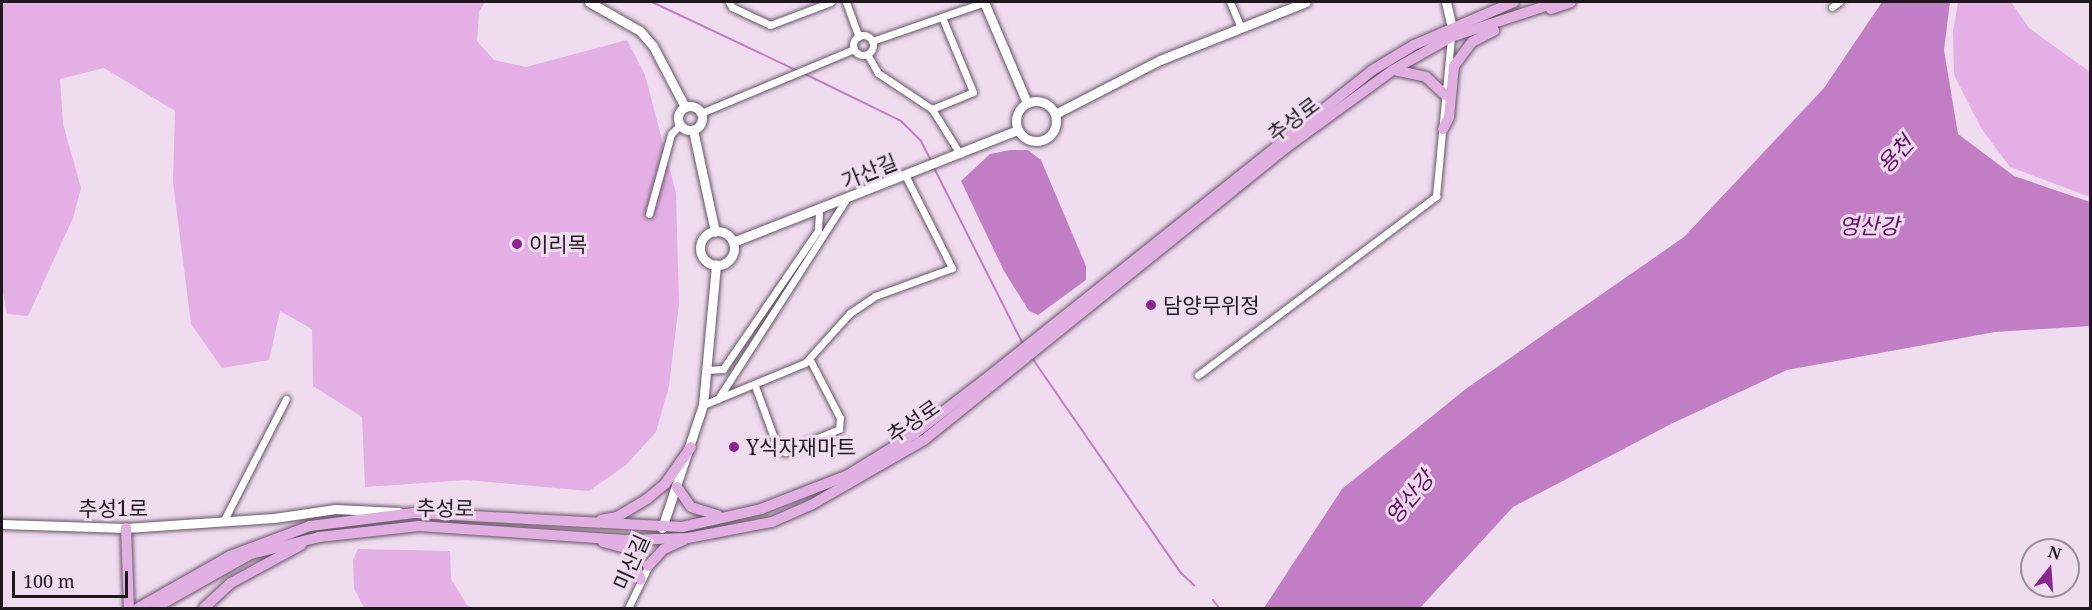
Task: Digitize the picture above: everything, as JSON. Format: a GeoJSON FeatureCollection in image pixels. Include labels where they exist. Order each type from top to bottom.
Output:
{"type":"FeatureCollection","features":[{"type":"Feature","properties":{"kind":"main road","name":"추성로"},"geometry":{"type":"LineString","coordinates":[[1040,341],[1287,147],[1393,70],[1452,32],[1514,2]]}},
{"type":"Feature","properties":{"kind":"main road","name":"추성로"},"geometry":{"type":"LineString","coordinates":[[153,604],[196,572],[281,535],[351,519],[414,513],[583,523],[688,538],[772,522],[857,482],[924,440],[1012,364],[1333,99],[1414,45],[1558,2]]}},
{"type":"Feature","properties":{"kind":"main road"},"geometry":{"type":"LineString","coordinates":[[1443,129],[1449,117],[1454,66],[1472,42],[1570,2]]}},
{"type":"Feature","properties":{"kind":"main road"},"geometry":{"type":"LineString","coordinates":[[1393,70],[1426,77],[1445,95]]}},
{"type":"Feature","properties":{"kind":"main road","name":"추성로"},"geometry":{"type":"LineString","coordinates":[[138,609],[153,604],[251,554],[319,537],[419,526],[589,537],[662,533],[761,509],[848,475],[914,434],[1012,364]]}},
{"type":"Feature","properties":{"kind":"main road"},"geometry":{"type":"LineString","coordinates":[[583,523],[617,517],[647,499],[665,484],[691,447]]}},
{"type":"Feature","properties":{"kind":"main road"},"geometry":{"type":"LineString","coordinates":[[677,487],[691,507],[703,513],[728,516]]}},
{"type":"Feature","properties":{"kind":"main road"},"geometry":{"type":"LineString","coordinates":[[126,528],[129,609]]}},
{"type":"Feature","properties":{"kind":"main road"},"geometry":{"type":"LineString","coordinates":[[204,609],[231,583],[319,537]]}},
{"type":"Feature","properties":{"kind":"main road"},"geometry":{"type":"LineString","coordinates":[[589,537],[630,549],[641,580]]}},
{"type":"Feature","properties":{"kind":"main road"},"geometry":{"type":"LineString","coordinates":[[648,566],[664,549],[688,538]]}},
{"type":"Feature","properties":{"kind":"street"},"geometry":{"type":"LineString","coordinates":[[589,2],[625,19],[640,31],[653,46],[685,107]]}},
{"type":"Feature","properties":{"kind":"street"},"geometry":{"type":"LineString","coordinates":[[729,2],[732,7],[770,25],[831,2]]}},
{"type":"Feature","properties":{"kind":"street"},"geometry":{"type":"LineString","coordinates":[[701,113],[787,79],[854,49],[859,36],[846,2]]}},
{"type":"Feature","properties":{"kind":"street"},"geometry":{"type":"LineString","coordinates":[[859,36],[872,41],[985,2],[1027,103]]}},
{"type":"Feature","properties":{"kind":"street"},"geometry":{"type":"LineString","coordinates":[[1230,2],[1240,26]]}},
{"type":"Feature","properties":{"kind":"street"},"geometry":{"type":"LineString","coordinates":[[1055,114],[1160,60],[1240,26],[1306,2]]}},
{"type":"Feature","properties":{"kind":"street"},"geometry":{"type":"LineString","coordinates":[[1198,375],[1436,196],[1452,32],[1446,2]]}},
{"type":"Feature","properties":{"kind":"street"},"geometry":{"type":"LineString","coordinates":[[1832,7],[1839,2]]}},
{"type":"Feature","properties":{"kind":"street"},"geometry":{"type":"LineString","coordinates":[[932,109],[973,92],[942,17]]}},
{"type":"Feature","properties":{"kind":"street"},"geometry":{"type":"LineString","coordinates":[[867,54],[872,41]]}},
{"type":"Feature","properties":{"kind":"street"},"geometry":{"type":"LineString","coordinates":[[854,49],[867,54],[878,73],[932,109],[960,154]]}},
{"type":"Feature","properties":{"kind":"street"},"geometry":{"type":"LineString","coordinates":[[1040,102],[1055,114],[1056,126],[1045,140],[1032,141],[1018,130],[1016,118],[1027,103],[1040,102]]}},
{"type":"Feature","properties":{"kind":"street"},"geometry":{"type":"LineString","coordinates":[[685,107],[696,107],[701,113],[701,124],[693,130]]}},
{"type":"Feature","properties":{"kind":"street"},"geometry":{"type":"LineString","coordinates":[[680,125],[678,117],[685,107]]}},
{"type":"Feature","properties":{"kind":"street"},"geometry":{"type":"LineString","coordinates":[[680,125],[693,130]]}},
{"type":"Feature","properties":{"kind":"street"},"geometry":{"type":"LineString","coordinates":[[649,214],[671,134],[680,125]]}},
{"type":"Feature","properties":{"kind":"street"},"geometry":{"type":"LineString","coordinates":[[693,130],[715,232]]}},
{"type":"Feature","properties":{"kind":"street","name":"가산길"},"geometry":{"type":"LineString","coordinates":[[733,242],[819,211],[1018,130]]}},
{"type":"Feature","properties":{"kind":"street"},"geometry":{"type":"LineString","coordinates":[[703,405],[755,386],[810,360],[831,332],[867,302],[952,268],[905,175]]}},
{"type":"Feature","properties":{"kind":"street"},"geometry":{"type":"LineString","coordinates":[[717,399],[846,200]]}},
{"type":"Feature","properties":{"kind":"street"},"geometry":{"type":"LineString","coordinates":[[706,370],[723,369],[818,230],[819,211]]}},
{"type":"Feature","properties":{"kind":"street"},"geometry":{"type":"LineString","coordinates":[[715,232],[726,234],[733,242],[731,258],[716,265],[706,261],[701,251],[702,241],[715,232]]}},
{"type":"Feature","properties":{"kind":"street"},"geometry":{"type":"LineString","coordinates":[[662,533],[703,405],[716,265]]}},
{"type":"Feature","properties":{"kind":"street"},"geometry":{"type":"LineString","coordinates":[[755,386],[778,449],[785,452],[839,429],[840,418],[810,360]]}},
{"type":"Feature","properties":{"kind":"street"},"geometry":{"type":"LineString","coordinates":[[224,520],[286,399]]}},
{"type":"Feature","properties":{"kind":"street","name":"추성1로"},"geometry":{"type":"LineString","coordinates":[[2,524],[126,528],[274,518],[335,509],[414,513]]}},
{"type":"Feature","properties":{"kind":"street","name":"미산길"},"geometry":{"type":"LineString","coordinates":[[628,609],[662,533]]}},
{"type":"Feature","properties":{"kind":"shaded area"},"geometry":{"type":"Polygon","coordinates":[[[2,2],[485,2],[479,12],[477,41],[494,60],[526,67],[627,40],[645,75],[676,193],[679,303],[669,386],[656,432],[626,465],[589,491],[467,480],[365,487],[362,417],[313,386],[312,329],[280,311],[269,360],[222,368],[191,324],[173,182],[175,111],[104,68],[60,79],[63,124],[81,188],[73,218],[28,316],[7,314],[2,288],[2,2]]]}},
{"type":"Feature","properties":{"kind":"shaded area"},"geometry":{"type":"Polygon","coordinates":[[[1958,2],[2011,2],[2029,28],[2090,72],[2090,197],[2010,167],[1981,128],[1954,75],[1953,32],[1958,2]]]}},
{"type":"Feature","properties":{"kind":"shaded area"},"geometry":{"type":"Polygon","coordinates":[[[358,549],[450,551],[451,579],[467,605],[474,608],[364,608],[354,588],[353,560],[358,549]]]}},
{"type":"Feature","properties":{"kind":"water","name":"영산강"},"geometry":{"type":"Polygon","coordinates":[[[1882,2],[1950,2],[1944,50],[1958,134],[2014,176],[2090,202],[2090,326],[1995,332],[1787,370],[1671,424],[1513,507],[1420,608],[1264,608],[1342,489],[1467,388],[1684,237],[1824,88],[1882,2]]]}},
{"type":"Feature","properties":{"kind":"water"},"geometry":{"type":"Polygon","coordinates":[[[1010,150],[1028,150],[1041,160],[1086,266],[1086,280],[1038,315],[1029,311],[1004,271],[961,181],[990,154],[1010,150]]]}},
{"type":"Feature","properties":{"kind":"waterway"},"geometry":{"type":"LineString","coordinates":[[652,2],[798,71]]}},
{"type":"Feature","properties":{"kind":"waterway"},"geometry":{"type":"LineString","coordinates":[[803,73],[901,121],[921,141],[931,161]]}},
{"type":"Feature","properties":{"kind":"waterway"},"geometry":{"type":"LineString","coordinates":[[933,166],[1024,346]]}},
{"type":"Feature","properties":{"kind":"waterway"},"geometry":{"type":"LineString","coordinates":[[1032,358],[1181,573],[1194,585]]}},
{"type":"Feature","properties":{"kind":"waterway"},"geometry":{"type":"LineString","coordinates":[[1213,600],[1219,608]]}},
{"type":"Feature","properties":{"kind":"place","name":"이리목"},"geometry":{"type":"Point","coordinates":[517,244]}},
{"type":"Feature","properties":{"kind":"place","name":"담양무위정"},"geometry":{"type":"Point","coordinates":[1151,305]}},
{"type":"Feature","properties":{"kind":"place","name":"Y식자재마트"},"geometry":{"type":"Point","coordinates":[734,447]}},
{"type":"Feature","properties":{"kind":"water label","name":"용천"},"geometry":{"type":"Point","coordinates":[1895,154]}}]}
